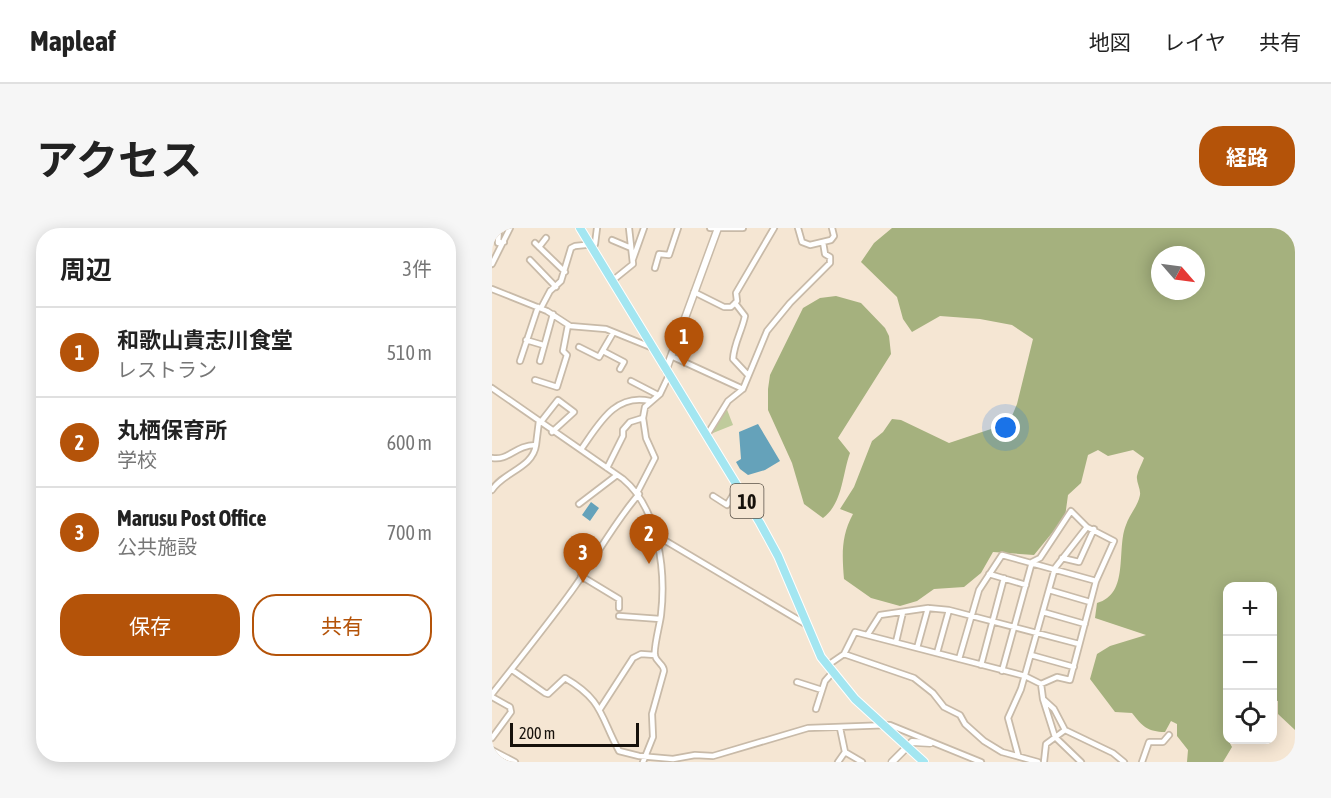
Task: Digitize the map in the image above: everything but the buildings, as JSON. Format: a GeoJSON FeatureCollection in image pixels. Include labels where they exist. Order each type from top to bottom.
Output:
{"type":"FeatureCollection","features":[{"type":"Feature","properties":{"kind":"main road","name":"10"},"geometry":{"type":"LineString","coordinates":[[580,228],[778,556],[821,657],[855,699],[924,762]]}},
{"type":"Feature","properties":{"kind":"street"},"geometry":{"type":"LineString","coordinates":[[500,228],[498,243],[504,242]]}},
{"type":"Feature","properties":{"kind":"street"},"geometry":{"type":"LineString","coordinates":[[492,264],[510,228]]}},
{"type":"Feature","properties":{"kind":"street"},"geometry":{"type":"LineString","coordinates":[[520,361],[526,340],[540,308],[565,272],[571,249],[575,246],[595,244],[597,228]]}},
{"type":"Feature","properties":{"kind":"street"},"geometry":{"type":"LineString","coordinates":[[629,228],[633,261]]}},
{"type":"Feature","properties":{"kind":"street"},"geometry":{"type":"LineString","coordinates":[[612,281],[633,264],[644,228]]}},
{"type":"Feature","properties":{"kind":"street"},"geometry":{"type":"LineString","coordinates":[[655,268],[659,254],[669,255],[678,228]]}},
{"type":"Feature","properties":{"kind":"street"},"geometry":{"type":"LineString","coordinates":[[492,738],[511,711],[510,707],[492,695],[501,679],[512,670],[541,634],[638,492],[655,458],[646,438],[643,418],[650,401],[658,395],[668,372],[671,357],[715,228],[743,228]]}},
{"type":"Feature","properties":{"kind":"street"},"geometry":{"type":"LineString","coordinates":[[748,375],[733,358],[734,345],[743,329],[745,316],[735,303],[736,293],[774,228]]}},
{"type":"Feature","properties":{"kind":"street"},"geometry":{"type":"LineString","coordinates":[[798,228],[802,242],[810,245],[831,240],[834,236],[832,228]]}},
{"type":"Feature","properties":{"kind":"street"},"geometry":{"type":"LineString","coordinates":[[546,238],[537,245],[565,272]]}},
{"type":"Feature","properties":{"kind":"street"},"geometry":{"type":"LineString","coordinates":[[612,240],[631,248]]}},
{"type":"Feature","properties":{"kind":"street"},"geometry":{"type":"LineString","coordinates":[[706,435],[728,401],[743,389],[767,331],[790,303],[830,263],[831,257],[825,254],[823,242]]}},
{"type":"Feature","properties":{"kind":"street"},"geometry":{"type":"LineString","coordinates":[[530,260],[556,287]]}},
{"type":"Feature","properties":{"kind":"street"},"geometry":{"type":"LineString","coordinates":[[492,289],[553,314],[568,325],[614,333],[653,348]]}},
{"type":"Feature","properties":{"kind":"street"},"geometry":{"type":"LineString","coordinates":[[694,292],[728,308],[735,303]]}},
{"type":"Feature","properties":{"kind":"street"},"geometry":{"type":"LineString","coordinates":[[540,361],[553,314]]}},
{"type":"Feature","properties":{"kind":"street"},"geometry":{"type":"LineString","coordinates":[[535,380],[557,387],[567,355],[562,351],[568,325]]}},
{"type":"Feature","properties":{"kind":"street"},"geometry":{"type":"LineString","coordinates":[[579,347],[599,357],[614,333]]}},
{"type":"Feature","properties":{"kind":"street"},"geometry":{"type":"LineString","coordinates":[[526,340],[543,345]]}},
{"type":"Feature","properties":{"kind":"street"},"geometry":{"type":"LineString","coordinates":[[603,351],[624,362],[620,369]]}},
{"type":"Feature","properties":{"kind":"street"},"geometry":{"type":"LineString","coordinates":[[671,357],[743,389]]}},
{"type":"Feature","properties":{"kind":"street"},"geometry":{"type":"LineString","coordinates":[[631,381],[658,395]]}},
{"type":"Feature","properties":{"kind":"street"},"geometry":{"type":"LineString","coordinates":[[492,388],[552,432],[582,448],[638,492],[654,534],[664,583],[655,655],[664,671],[652,714],[653,737],[643,762]]}},
{"type":"Feature","properties":{"kind":"street"},"geometry":{"type":"LineString","coordinates":[[492,490],[498,480],[528,462],[533,456],[539,422],[558,399],[574,412],[552,432]]}},
{"type":"Feature","properties":{"kind":"street"},"geometry":{"type":"LineString","coordinates":[[582,448],[610,409],[639,399],[650,401]]}},
{"type":"Feature","properties":{"kind":"street"},"geometry":{"type":"LineString","coordinates":[[607,468],[623,436],[623,429],[630,422],[643,418]]}},
{"type":"Feature","properties":{"kind":"street"},"geometry":{"type":"LineString","coordinates":[[492,458],[507,456],[522,445],[536,445]]}},
{"type":"Feature","properties":{"kind":"street"},"geometry":{"type":"LineString","coordinates":[[579,504],[617,475]]}},
{"type":"Feature","properties":{"kind":"street"},"geometry":{"type":"LineString","coordinates":[[713,496],[727,505],[738,487]]}},
{"type":"Feature","properties":{"kind":"street"},"geometry":{"type":"LineString","coordinates":[[1002,671],[1032,562],[1040,558],[1071,511],[1087,527],[1114,541],[1096,581],[1070,680],[1056,677],[1041,684]]}},
{"type":"Feature","properties":{"kind":"street"},"geometry":{"type":"LineString","coordinates":[[1018,755],[1008,718],[1025,676],[1055,568],[1087,527]]}},
{"type":"Feature","properties":{"kind":"street"},"geometry":{"type":"LineString","coordinates":[[1062,558],[1079,562],[1094,529]]}},
{"type":"Feature","properties":{"kind":"street"},"geometry":{"type":"LineString","coordinates":[[654,534],[807,625]]}},
{"type":"Feature","properties":{"kind":"street"},"geometry":{"type":"LineString","coordinates":[[959,659],[980,590],[1002,555],[1096,581]]}},
{"type":"Feature","properties":{"kind":"street"},"geometry":{"type":"LineString","coordinates":[[989,574],[1026,585]]}},
{"type":"Feature","properties":{"kind":"street"},"geometry":{"type":"LineString","coordinates":[[581,576],[619,599],[619,608]]}},
{"type":"Feature","properties":{"kind":"street"},"geometry":{"type":"LineString","coordinates":[[981,665],[1004,578]]}},
{"type":"Feature","properties":{"kind":"street"},"geometry":{"type":"LineString","coordinates":[[1049,590],[1090,602]]}},
{"type":"Feature","properties":{"kind":"street"},"geometry":{"type":"LineString","coordinates":[[868,634],[880,615],[928,608],[949,610],[1079,644]]}},
{"type":"Feature","properties":{"kind":"street"},"geometry":{"type":"LineString","coordinates":[[917,648],[928,608]]}},
{"type":"Feature","properties":{"kind":"street"},"geometry":{"type":"LineString","coordinates":[[937,653],[949,610]]}},
{"type":"Feature","properties":{"kind":"street"},"geometry":{"type":"LineString","coordinates":[[896,642],[903,612]]}},
{"type":"Feature","properties":{"kind":"street"},"geometry":{"type":"LineString","coordinates":[[1043,612],[1084,624]]}},
{"type":"Feature","properties":{"kind":"street"},"geometry":{"type":"LineString","coordinates":[[619,616],[660,620]]}},
{"type":"Feature","properties":{"kind":"street"},"geometry":{"type":"LineString","coordinates":[[816,710],[830,669],[844,654],[855,632],[1025,676],[1041,684]]}},
{"type":"Feature","properties":{"kind":"street"},"geometry":{"type":"LineString","coordinates":[[600,709],[633,658],[641,654],[655,655]]}},
{"type":"Feature","properties":{"kind":"street"},"geometry":{"type":"LineString","coordinates":[[844,654],[915,678],[933,693],[944,707],[960,715],[965,724],[984,741],[1002,752],[1038,762]]}},
{"type":"Feature","properties":{"kind":"street"},"geometry":{"type":"LineString","coordinates":[[1031,655],[1074,667]]}},
{"type":"Feature","properties":{"kind":"street"},"geometry":{"type":"LineString","coordinates":[[512,670],[548,694],[565,678],[584,689],[600,709],[620,751],[644,756],[673,759],[695,755],[713,756],[808,728],[885,726],[981,762]]}},
{"type":"Feature","properties":{"kind":"street"},"geometry":{"type":"LineString","coordinates":[[797,682],[822,690]]}},
{"type":"Feature","properties":{"kind":"street"},"geometry":{"type":"LineString","coordinates":[[1041,684],[1043,699],[1055,737],[1081,762]]}},
{"type":"Feature","properties":{"kind":"street"},"geometry":{"type":"LineString","coordinates":[[811,698],[819,701]]}},
{"type":"Feature","properties":{"kind":"street"},"geometry":{"type":"LineString","coordinates":[[1043,699],[1054,709],[1065,730],[1113,753],[1124,762]]}},
{"type":"Feature","properties":{"kind":"street"},"geometry":{"type":"LineString","coordinates":[[838,762],[845,752],[840,728]]}},
{"type":"Feature","properties":{"kind":"street"},"geometry":{"type":"LineString","coordinates":[[1044,762],[1046,744],[1065,730]]}},
{"type":"Feature","properties":{"kind":"street"},"geometry":{"type":"LineString","coordinates":[[1142,762],[1149,742],[1163,742],[1169,735]]}},
{"type":"Feature","properties":{"kind":"street"},"geometry":{"type":"LineString","coordinates":[[892,762],[912,742],[930,742]]}},
{"type":"Feature","properties":{"kind":"street"},"geometry":{"type":"LineString","coordinates":[[492,750],[515,762]]}},
{"type":"Feature","properties":{"kind":"street"},"geometry":{"type":"LineString","coordinates":[[845,752],[862,762]]}},
{"type":"Feature","properties":{"kind":"green space"},"geometry":{"type":"Polygon","coordinates":[[[892,228],[1295,228],[1295,730],[1278,714],[1277,582],[1223,582],[1223,744],[1230,744],[1232,747],[1223,762],[1187,762],[1188,750],[1177,736],[1177,724],[1171,721],[1165,732],[1154,731],[1142,725],[1132,713],[1115,712],[1090,679],[1097,654],[1110,646],[1146,635],[1095,618],[1097,603],[1107,598],[1118,581],[1123,535],[1140,495],[1137,476],[1144,458],[1133,450],[1108,456],[1098,450],[1088,455],[1081,483],[1068,495],[1065,517],[1034,555],[993,552],[981,573],[964,587],[934,589],[917,601],[900,606],[871,598],[844,579],[843,546],[846,530],[853,514],[840,509],[854,487],[872,441],[883,432],[892,419],[901,420],[949,443],[1009,423],[1017,404],[1033,339],[1012,325],[980,319],[940,316],[912,332],[903,319],[897,297],[861,262],[874,243],[892,228]]]}},
{"type":"Feature","properties":{"kind":"green space"},"geometry":{"type":"Polygon","coordinates":[[[836,296],[861,303],[885,328],[889,336],[891,354],[838,438],[850,453],[835,505],[823,518],[804,504],[792,463],[768,410],[768,389],[770,375],[803,308],[820,298],[836,296]]]}},
{"type":"Feature","properties":{"kind":"green space"},"geometry":{"type":"Polygon","coordinates":[[[726,407],[733,425],[713,433],[712,430],[726,407]]]}},
{"type":"Feature","properties":{"kind":"water"},"geometry":{"type":"Polygon","coordinates":[[[758,424],[780,461],[765,470],[748,475],[740,469],[736,462],[741,459],[739,432],[758,424]]]}},
{"type":"Feature","properties":{"kind":"water"},"geometry":{"type":"Polygon","coordinates":[[[591,502],[599,508],[590,521],[582,515],[591,502]]]}},
{"type":"Feature","properties":{"kind":"place","name":"和歌山貴志川食堂"},"geometry":{"type":"Point","coordinates":[684,367]}},
{"type":"Feature","properties":{"kind":"place","name":"丸栖保育所"},"geometry":{"type":"Point","coordinates":[649,564]}},
{"type":"Feature","properties":{"kind":"place","name":"Marusu Post Office"},"geometry":{"type":"Point","coordinates":[583,583]}}]}
